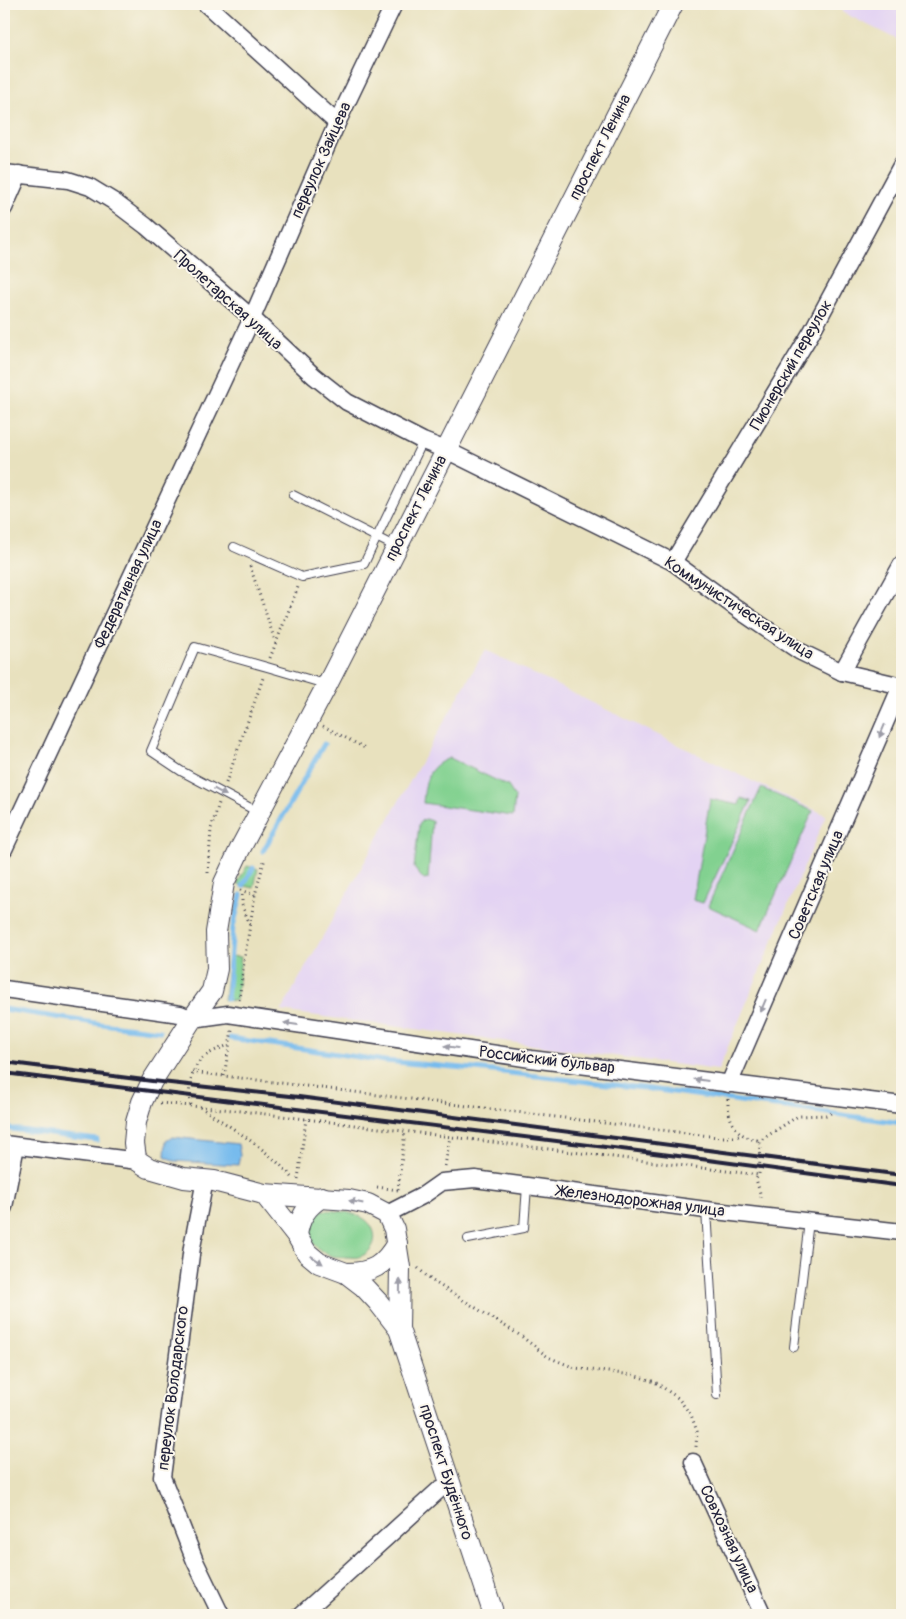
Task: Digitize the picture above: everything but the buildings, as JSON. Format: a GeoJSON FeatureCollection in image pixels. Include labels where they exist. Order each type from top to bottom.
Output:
{"type":"FeatureCollection","features":[{"type":"Feature","properties":{"kind":"street"},"geometry":{"type":"LineString","coordinates":[[206,4],[337,123]]}},
{"type":"Feature","properties":{"kind":"street","name":"переулок Зайцева"},"geometry":{"type":"LineString","coordinates":[[252,318],[337,123],[394,4]]}},
{"type":"Feature","properties":{"kind":"street","name":"проспект Ленина"},"geometry":{"type":"LineString","coordinates":[[143,1165],[136,1158],[134,1143],[136,1122],[142,1102],[152,1081],[212,991],[217,969],[216,932],[224,883],[258,813],[327,685],[673,4]]}},
{"type":"Feature","properties":{"kind":"street","name":"Пионерский переулок"},"geometry":{"type":"LineString","coordinates":[[673,562],[811,333],[902,164]]}},
{"type":"Feature","properties":{"kind":"street"},"geometry":{"type":"LineString","coordinates":[[4,208],[12,173]]}},
{"type":"Feature","properties":{"kind":"street","name":"Пролетарская улица"},"geometry":{"type":"LineString","coordinates":[[12,173],[68,180],[90,187],[113,201],[146,226],[252,318],[300,364],[347,402],[423,442],[446,450]]}},
{"type":"Feature","properties":{"kind":"street","name":"Федеративная улица"},"geometry":{"type":"LineString","coordinates":[[4,849],[252,318]]}},
{"type":"Feature","properties":{"kind":"street","name":"Коммунистическая улица"},"geometry":{"type":"LineString","coordinates":[[446,450],[673,562],[792,646],[842,672],[902,686]]}},
{"type":"Feature","properties":{"kind":"street"},"geometry":{"type":"LineString","coordinates":[[842,672],[902,564]]}},
{"type":"Feature","properties":{"kind":"street","name":"Советская улица"},"geometry":{"type":"LineString","coordinates":[[729,1084],[902,686]]}},
{"type":"Feature","properties":{"kind":"street"},"geometry":{"type":"LineString","coordinates":[[4,989],[180,1014],[192,1019]]}},
{"type":"Feature","properties":{"kind":"street","name":"Российский бульвар"},"geometry":{"type":"LineString","coordinates":[[192,1019],[228,1014],[234,1022],[902,1105]]}},
{"type":"Feature","properties":{"kind":"street"},"geometry":{"type":"LineString","coordinates":[[4,1207],[10,1145],[143,1165],[168,1174],[214,1181],[264,1194],[322,1197],[368,1204],[388,1214],[397,1244],[389,1257],[376,1267],[362,1273],[346,1273],[319,1263],[307,1253],[297,1236],[264,1194]]}},
{"type":"Feature","properties":{"kind":"street","name":"Железнодорожная улица"},"geometry":{"type":"LineString","coordinates":[[388,1214],[422,1196],[442,1182],[475,1179],[706,1210],[902,1232]]}},
{"type":"Feature","properties":{"kind":"street","name":"переулок Володарского"},"geometry":{"type":"LineString","coordinates":[[205,1180],[192,1247],[162,1477],[194,1562],[221,1615]]}},
{"type":"Feature","properties":{"kind":"street"},"geometry":{"type":"LineString","coordinates":[[297,1236],[298,1224],[304,1213],[322,1197]]}},
{"type":"Feature","properties":{"kind":"street","name":"проспект Будённого"},"geometry":{"type":"LineString","coordinates":[[397,1244],[401,1285],[399,1330]]}},
{"type":"Feature","properties":{"kind":"street","name":"проспект Будённого"},"geometry":{"type":"LineString","coordinates":[[346,1273],[378,1302],[399,1330],[494,1615]]}},
{"type":"Feature","properties":{"kind":"street","name":"Совхозная улица"},"geometry":{"type":"LineString","coordinates":[[694,1462],[763,1615]]}},
{"type":"Feature","properties":{"kind":"street"},"geometry":{"type":"LineString","coordinates":[[301,1615],[440,1489],[450,1486]]}},
{"type":"Feature","properties":{"kind":"lane"},"geometry":{"type":"LineString","coordinates":[[234,547],[302,577],[364,564],[423,442]]}},
{"type":"Feature","properties":{"kind":"lane"},"geometry":{"type":"LineString","coordinates":[[293,495],[397,547]]}},
{"type":"Feature","properties":{"kind":"lane"},"geometry":{"type":"LineString","coordinates":[[258,813],[181,771],[151,750],[195,647],[327,685]]}},
{"type":"Feature","properties":{"kind":"lane"},"geometry":{"type":"LineString","coordinates":[[468,1238],[524,1228],[527,1186]]}},
{"type":"Feature","properties":{"kind":"lane"},"geometry":{"type":"LineString","coordinates":[[706,1210],[718,1395]]}},
{"type":"Feature","properties":{"kind":"lane"},"geometry":{"type":"LineString","coordinates":[[794,1346],[809,1221]]}},
{"type":"Feature","properties":{"kind":"path"},"geometry":{"type":"LineString","coordinates":[[254,576],[276,641]]}},
{"type":"Feature","properties":{"kind":"path"},"geometry":{"type":"LineString","coordinates":[[224,790],[276,641],[302,577]]}},
{"type":"Feature","properties":{"kind":"path"},"geometry":{"type":"LineString","coordinates":[[310,718],[367,749]]}},
{"type":"Feature","properties":{"kind":"path"},"geometry":{"type":"LineString","coordinates":[[208,877],[211,829],[221,797]]}},
{"type":"Feature","properties":{"kind":"path"},"geometry":{"type":"LineString","coordinates":[[224,1076],[242,984],[255,895],[265,858]]}},
{"type":"Feature","properties":{"kind":"path"},"geometry":{"type":"LineString","coordinates":[[236,888],[255,895]]}},
{"type":"Feature","properties":{"kind":"path"},"geometry":{"type":"LineString","coordinates":[[241,890],[242,906],[250,926]]}},
{"type":"Feature","properties":{"kind":"path"},"geometry":{"type":"LineString","coordinates":[[191,1105],[188,1097],[192,1072],[197,1062],[229,1045]]}},
{"type":"Feature","properties":{"kind":"path"},"geometry":{"type":"LineString","coordinates":[[192,1072],[718,1137],[743,1135]]}},
{"type":"Feature","properties":{"kind":"path"},"geometry":{"type":"LineString","coordinates":[[758,1142],[798,1116],[826,1115],[832,1112],[842,1098]]}},
{"type":"Feature","properties":{"kind":"path"},"geometry":{"type":"LineString","coordinates":[[142,1102],[191,1105],[759,1175]]}},
{"type":"Feature","properties":{"kind":"path"},"geometry":{"type":"LineString","coordinates":[[728,1105],[731,1121],[743,1135],[761,1145],[759,1175],[756,1179],[762,1203]]}},
{"type":"Feature","properties":{"kind":"path"},"geometry":{"type":"LineString","coordinates":[[199,1106],[240,1132],[278,1161],[292,1177]]}},
{"type":"Feature","properties":{"kind":"path"},"geometry":{"type":"LineString","coordinates":[[298,1179],[306,1119]]}},
{"type":"Feature","properties":{"kind":"path"},"geometry":{"type":"LineString","coordinates":[[398,1190],[404,1131]]}},
{"type":"Feature","properties":{"kind":"path"},"geometry":{"type":"LineString","coordinates":[[442,1182],[450,1137]]}},
{"type":"Feature","properties":{"kind":"path"},"geometry":{"type":"LineString","coordinates":[[420,1271],[448,1291],[521,1336],[548,1357],[574,1368],[633,1375],[655,1382],[678,1398],[691,1414],[697,1431],[694,1462]]}},
{"type":"Feature","properties":{"kind":"shaded area"},"geometry":{"type":"Polygon","coordinates":[[[845,4],[902,4],[902,42],[842,12],[845,4]]]}},
{"type":"Feature","properties":{"kind":"shaded area"},"geometry":{"type":"Polygon","coordinates":[[[485,650],[752,781],[826,815],[718,1070],[281,1011],[485,650]]]}},
{"type":"Feature","properties":{"kind":"green space"},"geometry":{"type":"Polygon","coordinates":[[[450,758],[508,786],[515,797],[513,816],[423,803],[426,781],[432,770],[442,761],[450,758]]]}},
{"type":"Feature","properties":{"kind":"green space"},"geometry":{"type":"Polygon","coordinates":[[[761,788],[813,811],[760,930],[708,906],[761,788]]]}},
{"type":"Feature","properties":{"kind":"green space"},"geometry":{"type":"Polygon","coordinates":[[[741,798],[751,801],[703,903],[693,900],[710,799],[739,805],[741,798]]]}},
{"type":"Feature","properties":{"kind":"green space"},"geometry":{"type":"Polygon","coordinates":[[[426,819],[432,821],[428,879],[424,880],[414,868],[419,825],[421,821],[426,819]]]}},
{"type":"Feature","properties":{"kind":"green space"},"geometry":{"type":"Polygon","coordinates":[[[247,866],[258,869],[254,888],[237,884],[247,866]]]}},
{"type":"Feature","properties":{"kind":"green space"},"geometry":{"type":"Polygon","coordinates":[[[229,956],[241,957],[236,1001],[224,1000],[229,956]]]}},
{"type":"Feature","properties":{"kind":"green space"},"geometry":{"type":"Polygon","coordinates":[[[323,1210],[352,1214],[367,1221],[374,1232],[375,1238],[371,1249],[359,1257],[340,1257],[326,1254],[315,1246],[308,1234],[308,1222],[312,1216],[323,1210]]]}},
{"type":"Feature","properties":{"kind":"water"},"geometry":{"type":"Polygon","coordinates":[[[173,1137],[238,1144],[240,1155],[238,1165],[174,1161],[165,1156],[166,1141],[173,1137]]]}},
{"type":"Feature","properties":{"kind":"waterway"},"geometry":{"type":"LineString","coordinates":[[263,851],[324,744]]}},
{"type":"Feature","properties":{"kind":"waterway"},"geometry":{"type":"LineString","coordinates":[[243,886],[253,868]]}},
{"type":"Feature","properties":{"kind":"waterway"},"geometry":{"type":"LineString","coordinates":[[227,999],[233,927],[241,895]]}},
{"type":"Feature","properties":{"kind":"waterway"},"geometry":{"type":"LineString","coordinates":[[4,1009],[160,1031]]}},
{"type":"Feature","properties":{"kind":"waterway"},"geometry":{"type":"LineString","coordinates":[[230,1038],[385,1061],[643,1088],[902,1123]]}},
{"type":"Feature","properties":{"kind":"waterway"},"geometry":{"type":"LineString","coordinates":[[4,1128],[97,1140]]}},
{"type":"Feature","properties":{"kind":"railway"},"geometry":{"type":"LineString","coordinates":[[4,1062],[299,1097],[902,1175]]}},
{"type":"Feature","properties":{"kind":"railway"},"geometry":{"type":"LineString","coordinates":[[4,1073],[686,1157],[902,1186]]}}]}
